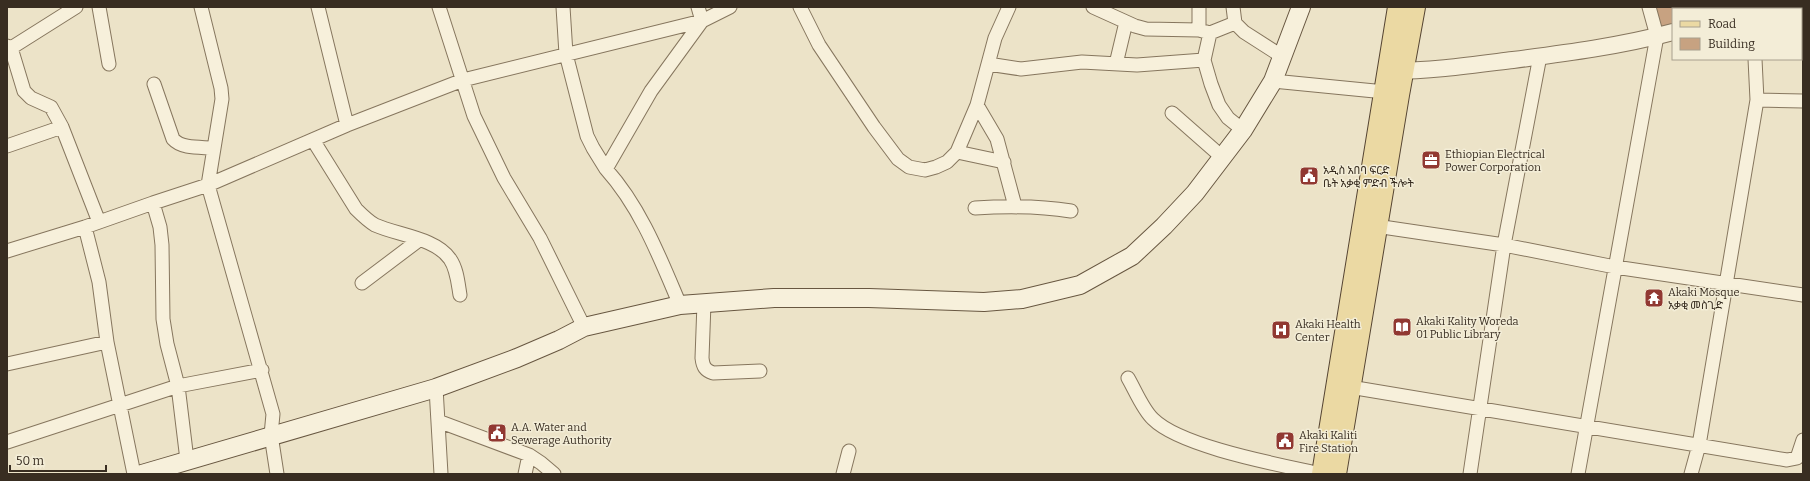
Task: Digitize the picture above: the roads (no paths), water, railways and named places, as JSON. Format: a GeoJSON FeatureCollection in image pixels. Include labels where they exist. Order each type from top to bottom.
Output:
{"type":"FeatureCollection","features":[{"type":"Feature","properties":{"kind":"main road"},"geometry":{"type":"LineString","coordinates":[[142,474],[271,435],[436,388],[517,358],[559,340],[584,327],[680,305],[774,298],[869,298],[984,302],[1022,299],[1080,285],[1132,256],[1164,226],[1190,198],[1243,130],[1273,81],[1301,7]]}},
{"type":"Feature","properties":{"kind":"main road"},"geometry":{"type":"LineString","coordinates":[[1336,474],[1350,387],[1370,226],[1384,92],[1396,71],[1398,7]]}},
{"type":"Feature","properties":{"kind":"main road"},"geometry":{"type":"LineString","coordinates":[[1321,474],[1370,226],[1396,71],[1415,7]]}},
{"type":"Feature","properties":{"kind":"street"},"geometry":{"type":"LineString","coordinates":[[76,7],[9,47],[24,91],[31,98],[51,107],[62,127],[99,222]]}},
{"type":"Feature","properties":{"kind":"street"},"geometry":{"type":"LineString","coordinates":[[99,7],[109,64]]}},
{"type":"Feature","properties":{"kind":"street"},"geometry":{"type":"LineString","coordinates":[[201,7],[221,88],[222,99],[208,185],[262,370],[273,414],[271,435],[277,474]]}},
{"type":"Feature","properties":{"kind":"street"},"geometry":{"type":"LineString","coordinates":[[318,7],[347,125]]}},
{"type":"Feature","properties":{"kind":"street"},"geometry":{"type":"LineString","coordinates":[[439,7],[463,80],[468,102],[484,139],[504,178],[540,238],[584,327]]}},
{"type":"Feature","properties":{"kind":"street"},"geometry":{"type":"LineString","coordinates":[[563,7],[566,54],[587,136],[606,168],[619,183],[646,228],[680,305]]}},
{"type":"Feature","properties":{"kind":"street"},"geometry":{"type":"LineString","coordinates":[[698,7],[702,21]]}},
{"type":"Feature","properties":{"kind":"street"},"geometry":{"type":"LineString","coordinates":[[7,251],[85,227],[208,185],[347,125],[463,80],[702,21],[730,7]]}},
{"type":"Feature","properties":{"kind":"street"},"geometry":{"type":"LineString","coordinates":[[800,7],[819,45],[874,127],[898,159],[909,167],[925,170],[947,162],[957,152],[977,105],[995,38],[1009,7]]}},
{"type":"Feature","properties":{"kind":"street"},"geometry":{"type":"LineString","coordinates":[[1093,7],[1126,22],[1146,29],[1205,32],[1235,23]]}},
{"type":"Feature","properties":{"kind":"street"},"geometry":{"type":"LineString","coordinates":[[1199,7],[1205,32],[1204,60],[1210,84],[1219,105],[1228,118],[1243,130]]}},
{"type":"Feature","properties":{"kind":"street"},"geometry":{"type":"LineString","coordinates":[[1233,7],[1235,23],[1255,40],[1283,57]]}},
{"type":"Feature","properties":{"kind":"street"},"geometry":{"type":"LineString","coordinates":[[1578,474],[1657,36],[1649,7]]}},
{"type":"Feature","properties":{"kind":"street"},"geometry":{"type":"LineString","coordinates":[[606,168],[651,91],[702,21]]}},
{"type":"Feature","properties":{"kind":"street"},"geometry":{"type":"LineString","coordinates":[[1116,64],[1126,22]]}},
{"type":"Feature","properties":{"kind":"street"},"geometry":{"type":"LineString","coordinates":[[1396,71],[1459,66],[1540,56],[1609,46],[1672,32]]}},
{"type":"Feature","properties":{"kind":"street"},"geometry":{"type":"LineString","coordinates":[[1470,474],[1481,409],[1504,245],[1540,56]]}},
{"type":"Feature","properties":{"kind":"street"},"geometry":{"type":"LineString","coordinates":[[988,64],[1021,70],[1082,62],[1137,65],[1204,60]]}},
{"type":"Feature","properties":{"kind":"street"},"geometry":{"type":"LineString","coordinates":[[1692,474],[1699,445],[1757,100],[1755,60]]}},
{"type":"Feature","properties":{"kind":"street"},"geometry":{"type":"LineString","coordinates":[[1273,81],[1384,92]]}},
{"type":"Feature","properties":{"kind":"street"},"geometry":{"type":"LineString","coordinates":[[154,84],[173,139],[176,143],[182,146],[213,148]]}},
{"type":"Feature","properties":{"kind":"street"},"geometry":{"type":"LineString","coordinates":[[1757,100],[1803,101]]}},
{"type":"Feature","properties":{"kind":"street"},"geometry":{"type":"LineString","coordinates":[[977,105],[997,139],[1015,206]]}},
{"type":"Feature","properties":{"kind":"street"},"geometry":{"type":"LineString","coordinates":[[1172,113],[1222,157]]}},
{"type":"Feature","properties":{"kind":"street"},"geometry":{"type":"LineString","coordinates":[[7,146],[62,127]]}},
{"type":"Feature","properties":{"kind":"street"},"geometry":{"type":"LineString","coordinates":[[313,140],[356,209],[366,219],[374,225],[419,240],[444,251],[455,268],[460,295]]}},
{"type":"Feature","properties":{"kind":"street"},"geometry":{"type":"LineString","coordinates":[[957,152],[1004,162]]}},
{"type":"Feature","properties":{"kind":"street"},"geometry":{"type":"LineString","coordinates":[[152,203],[160,227],[162,244],[163,319],[167,344],[178,386],[187,460]]}},
{"type":"Feature","properties":{"kind":"street"},"geometry":{"type":"LineString","coordinates":[[975,208],[1015,206],[1052,208],[1071,211]]}},
{"type":"Feature","properties":{"kind":"street"},"geometry":{"type":"LineString","coordinates":[[1370,226],[1504,245],[1615,268],[1803,295]]}},
{"type":"Feature","properties":{"kind":"street"},"geometry":{"type":"LineString","coordinates":[[85,227],[99,282],[108,342],[134,474]]}},
{"type":"Feature","properties":{"kind":"street"},"geometry":{"type":"LineString","coordinates":[[362,283],[419,240]]}},
{"type":"Feature","properties":{"kind":"street"},"geometry":{"type":"LineString","coordinates":[[704,303],[702,358],[703,366],[706,370],[713,373],[760,371]]}},
{"type":"Feature","properties":{"kind":"street"},"geometry":{"type":"LineString","coordinates":[[7,364],[108,342]]}},
{"type":"Feature","properties":{"kind":"street"},"geometry":{"type":"LineString","coordinates":[[7,442],[178,386],[262,370]]}},
{"type":"Feature","properties":{"kind":"street"},"geometry":{"type":"LineString","coordinates":[[1128,378],[1152,419],[1169,432],[1245,456],[1321,474]]}},
{"type":"Feature","properties":{"kind":"street"},"geometry":{"type":"LineString","coordinates":[[1350,387],[1787,460],[1798,458],[1803,441]]}},
{"type":"Feature","properties":{"kind":"street"},"geometry":{"type":"LineString","coordinates":[[436,388],[441,474]]}},
{"type":"Feature","properties":{"kind":"street"},"geometry":{"type":"LineString","coordinates":[[438,421],[529,455],[554,474]]}},
{"type":"Feature","properties":{"kind":"street"},"geometry":{"type":"LineString","coordinates":[[843,474],[849,451]]}},
{"type":"Feature","properties":{"kind":"street"},"geometry":{"type":"LineString","coordinates":[[525,474],[529,455]]}},
{"type":"Feature","properties":{"kind":"place","name":"Ethiopian Electrical Power Corporation"},"geometry":{"type":"Point","coordinates":[1431,160]}},
{"type":"Feature","properties":{"kind":"place","name":"አዲስ አበባ ፍርድ ቤት አቃቂ ምድብ ችሎት"},"geometry":{"type":"Point","coordinates":[1309,176]}},
{"type":"Feature","properties":{"kind":"place","name":"Akaki Mosque አቃቂ መስጊድ"},"geometry":{"type":"Point","coordinates":[1654,298]}},
{"type":"Feature","properties":{"kind":"place","name":"Akaki Kality Woreda 01 Public Library"},"geometry":{"type":"Point","coordinates":[1402,327]}},
{"type":"Feature","properties":{"kind":"place","name":"Akaki Health Center"},"geometry":{"type":"Point","coordinates":[1281,330]}},
{"type":"Feature","properties":{"kind":"place","name":"A.A. Water and Sewerage Authority"},"geometry":{"type":"Point","coordinates":[497,433]}},
{"type":"Feature","properties":{"kind":"place","name":"Akaki Kaliti Fire Station"},"geometry":{"type":"Point","coordinates":[1285,441]}}]}
